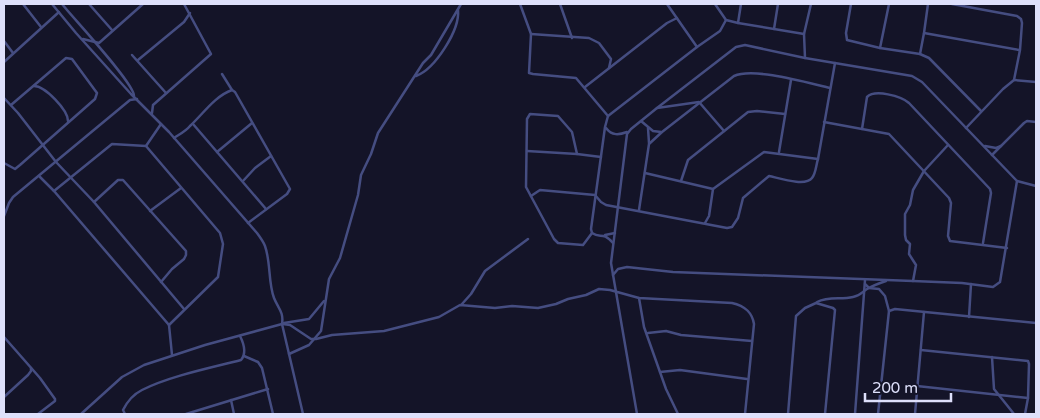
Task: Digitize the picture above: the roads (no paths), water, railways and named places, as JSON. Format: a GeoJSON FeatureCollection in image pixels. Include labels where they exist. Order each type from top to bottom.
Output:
{"type":"FeatureCollection","features":[{"type":"Feature","properties":{"kind":"street"},"geometry":{"type":"LineString","coordinates":[[23,4],[41,28]]}},
{"type":"Feature","properties":{"kind":"street"},"geometry":{"type":"LineString","coordinates":[[52,4],[131,94],[153,114],[264,245],[274,298],[282,311],[282,324],[302,414]]}},
{"type":"Feature","properties":{"kind":"street"},"geometry":{"type":"LineString","coordinates":[[62,4],[123,74],[135,93],[134,96]]}},
{"type":"Feature","properties":{"kind":"street"},"geometry":{"type":"LineString","coordinates":[[89,4],[112,30]]}},
{"type":"Feature","properties":{"kind":"street"},"geometry":{"type":"LineString","coordinates":[[153,114],[153,105],[211,54],[184,4]]}},
{"type":"Feature","properties":{"kind":"street"},"geometry":{"type":"LineString","coordinates":[[289,354],[309,345],[321,331],[324,301],[329,279],[340,258],[358,195],[361,175],[378,133],[431,54],[461,4]]}},
{"type":"Feature","properties":{"kind":"street"},"geometry":{"type":"LineString","coordinates":[[520,4],[531,34],[530,73],[572,76],[580,81],[608,116]]}},
{"type":"Feature","properties":{"kind":"street"},"geometry":{"type":"LineString","coordinates":[[560,4],[572,38]]}},
{"type":"Feature","properties":{"kind":"street"},"geometry":{"type":"LineString","coordinates":[[667,4],[697,47]]}},
{"type":"Feature","properties":{"kind":"street"},"geometry":{"type":"LineString","coordinates":[[715,4],[726,20],[804,34]]}},
{"type":"Feature","properties":{"kind":"street"},"geometry":{"type":"LineString","coordinates":[[738,23],[741,4]]}},
{"type":"Feature","properties":{"kind":"street"},"geometry":{"type":"LineString","coordinates":[[774,29],[778,4]]}},
{"type":"Feature","properties":{"kind":"street"},"geometry":{"type":"LineString","coordinates":[[805,58],[804,34],[811,4]]}},
{"type":"Feature","properties":{"kind":"street"},"geometry":{"type":"LineString","coordinates":[[852,4],[846,33],[847,40],[880,48],[920,54],[934,62],[981,111]]}},
{"type":"Feature","properties":{"kind":"street"},"geometry":{"type":"LineString","coordinates":[[880,48],[889,4]]}},
{"type":"Feature","properties":{"kind":"street"},"geometry":{"type":"LineString","coordinates":[[920,54],[928,4]]}},
{"type":"Feature","properties":{"kind":"street"},"geometry":{"type":"LineString","coordinates":[[952,4],[1019,17],[1022,23],[1020,50],[1014,80],[966,128]]}},
{"type":"Feature","properties":{"kind":"street"},"geometry":{"type":"LineString","coordinates":[[99,57],[99,43],[140,5]]}},
{"type":"Feature","properties":{"kind":"street"},"geometry":{"type":"LineString","coordinates":[[414,77],[423,74],[441,54],[453,32],[458,9]]}},
{"type":"Feature","properties":{"kind":"street"},"geometry":{"type":"LineString","coordinates":[[4,62],[59,12]]}},
{"type":"Feature","properties":{"kind":"street"},"geometry":{"type":"LineString","coordinates":[[138,60],[184,22],[190,13]]}},
{"type":"Feature","properties":{"kind":"street"},"geometry":{"type":"LineString","coordinates":[[585,87],[666,23],[677,18]]}},
{"type":"Feature","properties":{"kind":"street"},"geometry":{"type":"LineString","coordinates":[[576,154],[572,132],[558,116],[539,113],[530,114],[527,119],[526,187],[554,239],[558,242],[584,245],[592,232],[595,195],[608,116],[720,31],[726,20]]}},
{"type":"Feature","properties":{"kind":"street"},"geometry":{"type":"LineString","coordinates":[[924,33],[1020,50]]}},
{"type":"Feature","properties":{"kind":"street"},"geometry":{"type":"LineString","coordinates":[[531,34],[595,40],[611,59],[620,60]]}},
{"type":"Feature","properties":{"kind":"street"},"geometry":{"type":"LineString","coordinates":[[80,38],[99,43]]}},
{"type":"Feature","properties":{"kind":"street"},"geometry":{"type":"LineString","coordinates":[[4,41],[13,53]]}},
{"type":"Feature","properties":{"kind":"street"},"geometry":{"type":"LineString","coordinates":[[605,127],[614,135],[628,132],[736,47],[745,45],[805,58],[916,77],[1017,181],[1036,186]]}},
{"type":"Feature","properties":{"kind":"street"},"geometry":{"type":"LineString","coordinates":[[132,55],[166,93]]}},
{"type":"Feature","properties":{"kind":"street"},"geometry":{"type":"LineString","coordinates":[[4,163],[15,169],[97,96],[96,90],[72,59],[66,58],[11,105]]}},
{"type":"Feature","properties":{"kind":"street"},"geometry":{"type":"LineString","coordinates":[[608,69],[611,59]]}},
{"type":"Feature","properties":{"kind":"street"},"geometry":{"type":"LineString","coordinates":[[531,196],[540,190],[595,195],[606,205],[727,228],[732,227],[738,218],[743,198],[769,176],[804,183],[812,179],[818,159],[835,63]]}},
{"type":"Feature","properties":{"kind":"street"},"geometry":{"type":"LineString","coordinates":[[222,74],[235,92],[272,155],[290,190],[248,224]]}},
{"type":"Feature","properties":{"kind":"street"},"geometry":{"type":"LineString","coordinates":[[649,144],[699,102],[738,74],[759,74],[831,88]]}},
{"type":"Feature","properties":{"kind":"street"},"geometry":{"type":"LineString","coordinates":[[779,153],[791,80]]}},
{"type":"Feature","properties":{"kind":"street"},"geometry":{"type":"LineString","coordinates":[[1014,80],[1036,82]]}},
{"type":"Feature","properties":{"kind":"street"},"geometry":{"type":"LineString","coordinates":[[34,86],[42,88],[62,107],[68,115],[68,122]]}},
{"type":"Feature","properties":{"kind":"street"},"geometry":{"type":"LineString","coordinates":[[174,138],[192,124],[221,96],[232,90]]}},
{"type":"Feature","properties":{"kind":"street"},"geometry":{"type":"LineString","coordinates":[[862,129],[868,96],[875,93],[901,97],[909,103],[990,188],[991,193],[983,244]]}},
{"type":"Feature","properties":{"kind":"street"},"geometry":{"type":"LineString","coordinates":[[130,100],[131,94]]}},
{"type":"Feature","properties":{"kind":"street"},"geometry":{"type":"LineString","coordinates":[[4,98],[44,144],[56,162],[94,202],[184,309]]}},
{"type":"Feature","properties":{"kind":"street"},"geometry":{"type":"LineString","coordinates":[[4,216],[13,198],[130,100],[138,100]]}},
{"type":"Feature","properties":{"kind":"street"},"geometry":{"type":"LineString","coordinates":[[657,108],[699,102]]}},
{"type":"Feature","properties":{"kind":"street"},"geometry":{"type":"LineString","coordinates":[[699,102],[724,131]]}},
{"type":"Feature","properties":{"kind":"street"},"geometry":{"type":"LineString","coordinates":[[142,104],[153,105]]}},
{"type":"Feature","properties":{"kind":"street"},"geometry":{"type":"LineString","coordinates":[[686,105],[691,109]]}},
{"type":"Feature","properties":{"kind":"street"},"geometry":{"type":"LineString","coordinates":[[681,181],[688,160],[748,112],[785,114]]}},
{"type":"Feature","properties":{"kind":"street"},"geometry":{"type":"LineString","coordinates":[[641,121],[653,131],[662,132]]}},
{"type":"Feature","properties":{"kind":"street"},"geometry":{"type":"LineString","coordinates":[[217,152],[252,122]]}},
{"type":"Feature","properties":{"kind":"street"},"geometry":{"type":"LineString","coordinates":[[824,122],[889,134],[950,201],[948,236],[950,241],[1007,248]]}},
{"type":"Feature","properties":{"kind":"street"},"geometry":{"type":"LineString","coordinates":[[992,155],[1024,123],[1036,122]]}},
{"type":"Feature","properties":{"kind":"street"},"geometry":{"type":"LineString","coordinates":[[146,146],[161,124]]}},
{"type":"Feature","properties":{"kind":"street"},"geometry":{"type":"LineString","coordinates":[[192,124],[266,209]]}},
{"type":"Feature","properties":{"kind":"street"},"geometry":{"type":"LineString","coordinates":[[639,210],[649,144],[648,127]]}},
{"type":"Feature","properties":{"kind":"street"},"geometry":{"type":"LineString","coordinates":[[628,132],[611,263],[637,414]]}},
{"type":"Feature","properties":{"kind":"street"},"geometry":{"type":"LineString","coordinates":[[54,190],[112,144],[146,146],[220,233],[223,244],[218,277],[169,325]]}},
{"type":"Feature","properties":{"kind":"street"},"geometry":{"type":"LineString","coordinates":[[913,281],[916,265],[909,254],[910,244],[906,240],[905,235],[905,214],[910,205],[913,190],[924,171],[948,144]]}},
{"type":"Feature","properties":{"kind":"street"},"geometry":{"type":"LineString","coordinates":[[983,146],[996,148],[1002,146]]}},
{"type":"Feature","properties":{"kind":"street"},"geometry":{"type":"LineString","coordinates":[[527,151],[601,157]]}},
{"type":"Feature","properties":{"kind":"street"},"geometry":{"type":"LineString","coordinates":[[706,224],[714,189],[764,152],[818,159]]}},
{"type":"Feature","properties":{"kind":"street"},"geometry":{"type":"LineString","coordinates":[[243,181],[255,168],[272,155]]}},
{"type":"Feature","properties":{"kind":"street"},"geometry":{"type":"LineString","coordinates":[[645,173],[714,189]]}},
{"type":"Feature","properties":{"kind":"street"},"geometry":{"type":"LineString","coordinates":[[40,177],[54,190],[169,325],[172,356]]}},
{"type":"Feature","properties":{"kind":"street"},"geometry":{"type":"LineString","coordinates":[[94,202],[118,180],[123,180],[186,251],[184,259],[160,282]]}},
{"type":"Feature","properties":{"kind":"street"},"geometry":{"type":"LineString","coordinates":[[613,275],[618,269],[626,267],[673,272],[865,282],[888,280],[913,281],[993,287],[1000,282],[1017,181]]}},
{"type":"Feature","properties":{"kind":"street"},"geometry":{"type":"LineString","coordinates":[[150,211],[181,188]]}},
{"type":"Feature","properties":{"kind":"street"},"geometry":{"type":"LineString","coordinates":[[592,232],[605,235],[614,232]]}},
{"type":"Feature","properties":{"kind":"street"},"geometry":{"type":"LineString","coordinates":[[605,235],[613,243]]}},
{"type":"Feature","properties":{"kind":"street"},"geometry":{"type":"LineString","coordinates":[[282,324],[290,326],[312,339],[316,339],[332,335],[384,331],[439,317],[460,305],[471,294],[485,271],[528,239]]}},
{"type":"Feature","properties":{"kind":"street"},"geometry":{"type":"LineString","coordinates":[[788,414],[796,316],[805,308],[816,303],[829,298],[852,298],[888,280]]}},
{"type":"Feature","properties":{"kind":"street"},"geometry":{"type":"LineString","coordinates":[[865,282],[869,288]]}},
{"type":"Feature","properties":{"kind":"street"},"geometry":{"type":"LineString","coordinates":[[855,414],[865,282]]}},
{"type":"Feature","properties":{"kind":"street"},"geometry":{"type":"LineString","coordinates":[[879,289],[882,282]]}},
{"type":"Feature","properties":{"kind":"street"},"geometry":{"type":"LineString","coordinates":[[969,316],[971,284]]}},
{"type":"Feature","properties":{"kind":"street"},"geometry":{"type":"LineString","coordinates":[[869,288],[879,289],[885,296],[889,311],[878,414]]}},
{"type":"Feature","properties":{"kind":"street"},"geometry":{"type":"LineString","coordinates":[[460,305],[495,308],[512,306],[538,308],[556,304],[599,289],[639,298],[740,305],[753,316],[754,324],[744,414]]}},
{"type":"Feature","properties":{"kind":"street"},"geometry":{"type":"LineString","coordinates":[[639,298],[644,327],[648,333],[666,389],[678,414]]}},
{"type":"Feature","properties":{"kind":"street"},"geometry":{"type":"LineString","coordinates":[[80,414],[129,372],[144,365],[291,321],[308,319],[324,301]]}},
{"type":"Feature","properties":{"kind":"street"},"geometry":{"type":"LineString","coordinates":[[816,303],[835,310],[825,414]]}},
{"type":"Feature","properties":{"kind":"street"},"geometry":{"type":"LineString","coordinates":[[889,311],[895,309],[1036,323]]}},
{"type":"Feature","properties":{"kind":"street"},"geometry":{"type":"LineString","coordinates":[[915,414],[924,312]]}},
{"type":"Feature","properties":{"kind":"street"},"geometry":{"type":"LineString","coordinates":[[648,333],[666,331],[681,335],[752,340]]}},
{"type":"Feature","properties":{"kind":"street"},"geometry":{"type":"LineString","coordinates":[[125,414],[123,410],[125,405],[142,390],[171,379],[241,360],[244,356],[244,347],[240,336]]}},
{"type":"Feature","properties":{"kind":"street"},"geometry":{"type":"LineString","coordinates":[[4,337],[40,378],[55,401],[38,414]]}},
{"type":"Feature","properties":{"kind":"street"},"geometry":{"type":"LineString","coordinates":[[4,346],[8,342]]}},
{"type":"Feature","properties":{"kind":"street"},"geometry":{"type":"LineString","coordinates":[[921,350],[1028,361],[1028,398],[1025,414]]}},
{"type":"Feature","properties":{"kind":"street"},"geometry":{"type":"LineString","coordinates":[[244,356],[260,364],[265,375],[272,414]]}},
{"type":"Feature","properties":{"kind":"street"},"geometry":{"type":"LineString","coordinates":[[992,357],[994,389],[1014,414]]}},
{"type":"Feature","properties":{"kind":"street"},"geometry":{"type":"LineString","coordinates":[[4,397],[32,371],[32,368]]}},
{"type":"Feature","properties":{"kind":"street"},"geometry":{"type":"LineString","coordinates":[[660,372],[680,370],[747,379]]}},
{"type":"Feature","properties":{"kind":"street"},"geometry":{"type":"LineString","coordinates":[[917,386],[1028,398]]}},
{"type":"Feature","properties":{"kind":"street"},"geometry":{"type":"LineString","coordinates":[[186,414],[268,389]]}},
{"type":"Feature","properties":{"kind":"street"},"geometry":{"type":"LineString","coordinates":[[231,400],[234,414]]}}]}
